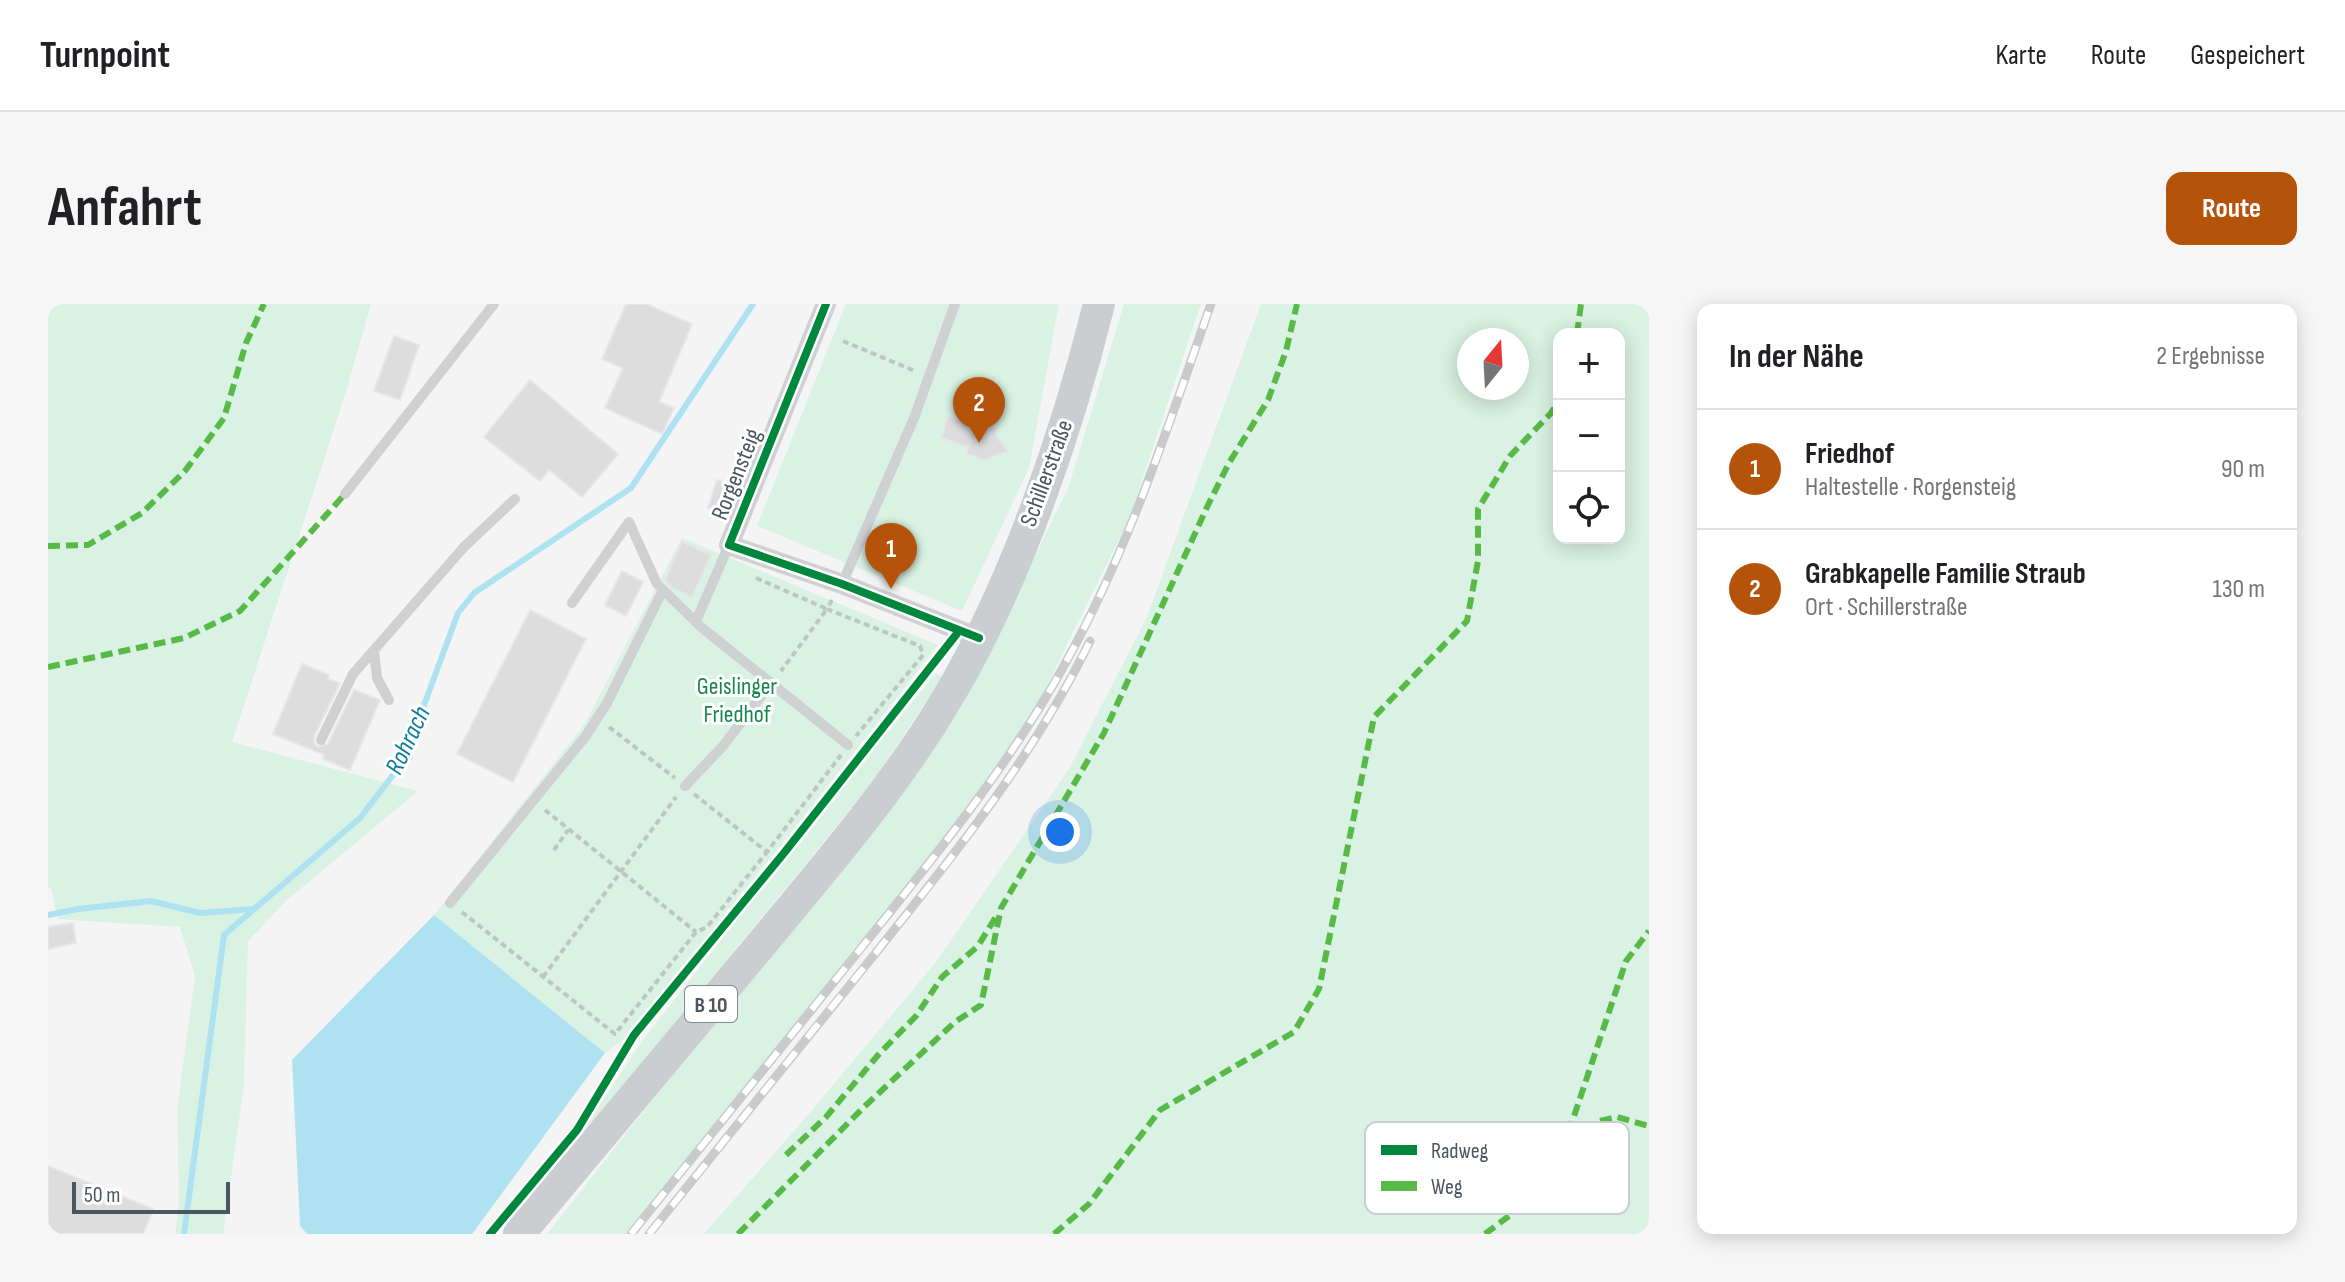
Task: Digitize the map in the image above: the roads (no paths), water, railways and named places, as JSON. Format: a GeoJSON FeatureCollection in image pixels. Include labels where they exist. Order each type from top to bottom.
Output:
{"type":"FeatureCollection","features":[{"type":"Feature","properties":{"kind":"main road","name":"Schillerstraße"},"geometry":{"type":"LineString","coordinates":[[969,634],[1016,558],[1071,404],[1099,304]]}},
{"type":"Feature","properties":{"kind":"main road","name":"B 10"},"geometry":{"type":"LineString","coordinates":[[519,1234],[819,875],[899,773],[949,696],[969,634]]}},
{"type":"Feature","properties":{"kind":"street","name":"Rorgensteig"},"geometry":{"type":"LineString","coordinates":[[826,304],[725,554],[842,584],[969,634]]}},
{"type":"Feature","properties":{"kind":"lane"},"geometry":{"type":"LineString","coordinates":[[345,494],[494,304]]}},
{"type":"Feature","properties":{"kind":"lane"},"geometry":{"type":"LineString","coordinates":[[842,584],[908,431],[955,304]]}},
{"type":"Feature","properties":{"kind":"lane"},"geometry":{"type":"LineString","coordinates":[[321,740],[353,674],[464,547],[515,499]]}},
{"type":"Feature","properties":{"kind":"lane"},"geometry":{"type":"LineString","coordinates":[[572,603],[629,522],[657,584],[696,621],[848,745]]}},
{"type":"Feature","properties":{"kind":"lane"},"geometry":{"type":"LineString","coordinates":[[696,621],[725,554]]}},
{"type":"Feature","properties":{"kind":"lane"},"geometry":{"type":"LineString","coordinates":[[450,903],[598,718],[663,590]]}},
{"type":"Feature","properties":{"kind":"lane"},"geometry":{"type":"LineString","coordinates":[[374,651],[377,678],[389,700]]}},
{"type":"Feature","properties":{"kind":"lane"},"geometry":{"type":"LineString","coordinates":[[685,786],[723,746],[771,683]]}},
{"type":"Feature","properties":{"kind":"water"},"geometry":{"type":"Polygon","coordinates":[[[434,915],[605,1053],[472,1234],[307,1234],[300,1226],[292,1060],[434,915]]]}},
{"type":"Feature","properties":{"kind":"waterway","name":"Rohrach"},"geometry":{"type":"LineString","coordinates":[[184,1234],[224,935],[360,818],[403,762],[458,613],[474,593],[631,488],[753,304]]}},
{"type":"Feature","properties":{"kind":"waterway"},"geometry":{"type":"LineString","coordinates":[[48,915],[151,901],[200,913],[254,909]]}},
{"type":"Feature","properties":{"kind":"railway"},"geometry":{"type":"LineString","coordinates":[[631,1234],[944,844],[1021,737],[1066,662],[1109,576],[1163,441],[1211,304]]}},
{"type":"Feature","properties":{"kind":"railway"},"geometry":{"type":"LineString","coordinates":[[649,1234],[960,846],[1017,767],[1068,684],[1090,641]]}},
{"type":"Feature","properties":{"kind":"place","name":"Grabkapelle Familie Straub"},"geometry":{"type":"Point","coordinates":[979,443]}},
{"type":"Feature","properties":{"kind":"place","name":"Friedhof"},"geometry":{"type":"Point","coordinates":[891,589]}},
{"type":"Feature","properties":{"kind":"park label","name":"Geislinger Friedhof"},"geometry":{"type":"Point","coordinates":[737,700]}}]}
